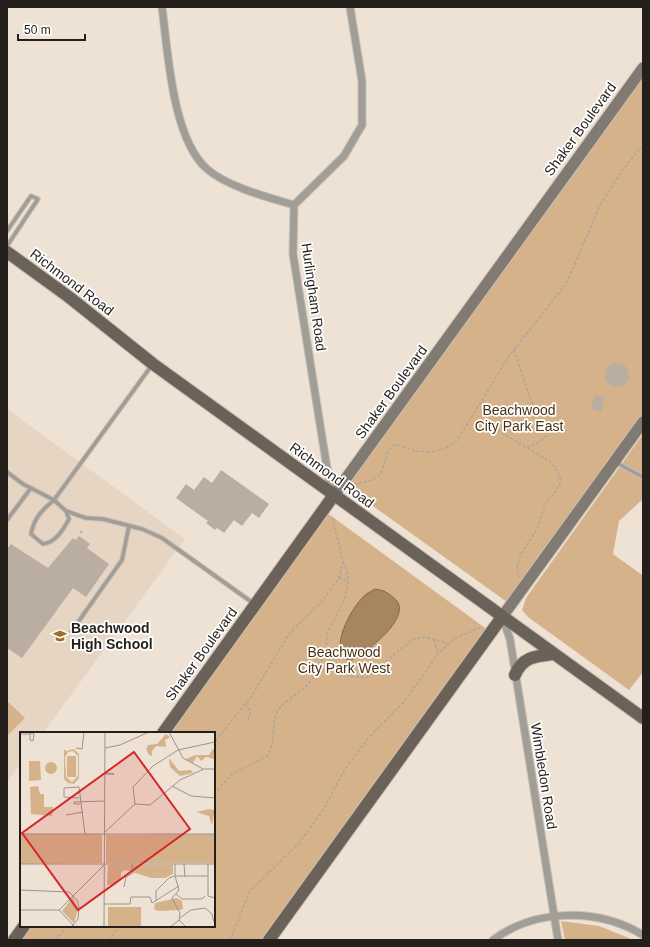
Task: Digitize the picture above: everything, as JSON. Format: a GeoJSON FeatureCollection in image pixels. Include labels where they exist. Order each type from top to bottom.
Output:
{"type":"FeatureCollection","features":[{"type":"Feature","properties":{"kind":"main road","name":"Shaker Boulevard"},"geometry":{"type":"LineString","coordinates":[[164,732],[643,68]]}},
{"type":"Feature","properties":{"kind":"main road","name":"Richmond Road"},"geometry":{"type":"LineString","coordinates":[[7,252],[69,297],[153,364],[643,718]]}},
{"type":"Feature","properties":{"kind":"main road"},"geometry":{"type":"LineString","coordinates":[[269,940],[643,422]]}},
{"type":"Feature","properties":{"kind":"main road"},"geometry":{"type":"LineString","coordinates":[[515,675],[518,667],[527,659],[553,654]]}},
{"type":"Feature","properties":{"kind":"main road"},"geometry":{"type":"LineString","coordinates":[[14,940],[23,927]]}},
{"type":"Feature","properties":{"kind":"street"},"geometry":{"type":"LineString","coordinates":[[162,7],[177,111],[190,148],[207,169],[226,181],[294,205],[344,156],[362,125],[362,81],[350,7]]}},
{"type":"Feature","properties":{"kind":"street","name":"Hurlingham Road"},"geometry":{"type":"LineString","coordinates":[[294,205],[293,254],[329,480],[334,495]]}},
{"type":"Feature","properties":{"kind":"street","name":"Wimbledon Road"},"geometry":{"type":"LineString","coordinates":[[502,617],[510,639],[558,940]]}},
{"type":"Feature","properties":{"kind":"street"},"geometry":{"type":"LineString","coordinates":[[494,940],[515,927],[555,916],[592,916],[614,921],[643,935]]}},
{"type":"Feature","properties":{"kind":"lane"},"geometry":{"type":"LineString","coordinates":[[7,231],[31,196],[38,199],[7,246]]}},
{"type":"Feature","properties":{"kind":"lane"},"geometry":{"type":"LineString","coordinates":[[66,511],[69,519],[57,537],[49,543],[43,544],[36,540],[31,534],[33,523],[42,510],[54,500],[153,364]]}},
{"type":"Feature","properties":{"kind":"lane"},"geometry":{"type":"LineString","coordinates":[[614,462],[643,477]]}},
{"type":"Feature","properties":{"kind":"lane"},"geometry":{"type":"LineString","coordinates":[[7,472],[31,488],[54,500],[66,511],[86,518],[103,519],[129,526],[162,538],[256,604]]}},
{"type":"Feature","properties":{"kind":"lane"},"geometry":{"type":"LineString","coordinates":[[7,520],[31,488]]}},
{"type":"Feature","properties":{"kind":"lane"},"geometry":{"type":"LineString","coordinates":[[71,632],[122,560],[129,526]]}},
{"type":"Feature","properties":{"kind":"path"},"geometry":{"type":"LineString","coordinates":[[353,486],[378,476],[383,470],[388,451],[394,445],[400,445],[422,452],[443,449],[451,445],[464,430],[514,349],[566,284],[576,265],[598,211],[622,171],[643,145]]}},
{"type":"Feature","properties":{"kind":"path"},"geometry":{"type":"LineString","coordinates":[[514,349],[532,403],[539,410]]}},
{"type":"Feature","properties":{"kind":"path"},"geometry":{"type":"LineString","coordinates":[[483,399],[487,419],[492,427],[549,461],[557,470],[560,481],[556,491],[546,502],[537,528],[521,554],[517,566],[519,572],[518,582]]}},
{"type":"Feature","properties":{"kind":"path"},"geometry":{"type":"LineString","coordinates":[[527,447],[538,443],[547,436],[557,422]]}},
{"type":"Feature","properties":{"kind":"path"},"geometry":{"type":"LineString","coordinates":[[334,512],[332,515],[343,562],[348,571],[349,581],[345,596],[327,636],[329,654],[338,668],[346,676],[358,678],[367,677],[414,639],[424,637],[448,644]]}},
{"type":"Feature","properties":{"kind":"path"},"geometry":{"type":"LineString","coordinates":[[215,744],[218,737],[245,704],[289,634],[322,601],[339,578],[343,562]]}},
{"type":"Feature","properties":{"kind":"path"},"geometry":{"type":"LineString","coordinates":[[339,578],[349,581]]}},
{"type":"Feature","properties":{"kind":"path"},"geometry":{"type":"LineString","coordinates":[[230,940],[250,891],[298,843],[323,810],[344,769],[369,737],[404,702],[438,654],[448,644],[455,638],[485,627]]}},
{"type":"Feature","properties":{"kind":"path"},"geometry":{"type":"LineString","coordinates":[[434,640],[438,654]]}},
{"type":"Feature","properties":{"kind":"path"},"geometry":{"type":"LineString","coordinates":[[215,793],[231,775],[267,756],[271,751],[276,714],[281,707],[308,683],[316,672],[318,663],[329,654]]}},
{"type":"Feature","properties":{"kind":"path"},"geometry":{"type":"LineString","coordinates":[[245,704],[250,709],[251,713],[247,721]]}},
{"type":"Feature","properties":{"kind":"path"},"geometry":{"type":"LineString","coordinates":[[56,940],[66,927]]}},
{"type":"Feature","properties":{"kind":"path"},"geometry":{"type":"LineString","coordinates":[[109,940],[119,927]]}},
{"type":"Feature","properties":{"kind":"shaded area","name":"Beachwood High School"},"geometry":{"type":"Polygon","coordinates":[[[7,409],[185,539],[44,732],[20,732],[20,764],[7,782],[7,409]]]}},
{"type":"Feature","properties":{"kind":"shaded area"},"geometry":{"type":"Polygon","coordinates":[[[375,589],[386,592],[394,598],[399,605],[399,614],[394,624],[386,633],[366,651],[350,661],[343,656],[340,649],[344,629],[353,610],[359,602],[365,595],[375,589]]]}},
{"type":"Feature","properties":{"kind":"green space","name":"Beachwood City Park East"},"geometry":{"type":"Polygon","coordinates":[[[643,76],[643,417],[507,602],[352,491],[348,485],[643,76]]]}},
{"type":"Feature","properties":{"kind":"green space"},"geometry":{"type":"Polygon","coordinates":[[[643,434],[643,499],[619,521],[613,554],[642,575],[643,578],[643,672],[629,690],[528,617],[522,610],[526,598],[643,434]]]}},
{"type":"Feature","properties":{"kind":"green space","name":"Beachwood City Park West"},"geometry":{"type":"Polygon","coordinates":[[[323,510],[488,630],[269,940],[14,940],[23,927],[215,927],[215,732],[164,732],[323,510]]]}},
{"type":"Feature","properties":{"kind":"green space"},"geometry":{"type":"Polygon","coordinates":[[[7,701],[25,718],[7,736],[7,701]]]}},
{"type":"Feature","properties":{"kind":"green space"},"geometry":{"type":"Polygon","coordinates":[[[561,921],[599,926],[634,940],[565,940],[561,921]]]}},
{"type":"Feature","properties":{"kind":"building"},"geometry":{"type":"Polygon","coordinates":[[[617,363],[626,366],[629,375],[626,384],[617,387],[608,384],[605,375],[608,366],[617,363]]]}},
{"type":"Feature","properties":{"kind":"building"},"geometry":{"type":"Polygon","coordinates":[[[595,395],[605,398],[601,412],[591,409],[595,395]]]}},
{"type":"Feature","properties":{"kind":"building"},"geometry":{"type":"Polygon","coordinates":[[[221,470],[269,504],[259,518],[252,513],[242,526],[234,520],[224,533],[217,528],[215,530],[206,523],[208,521],[176,498],[186,484],[194,490],[204,477],[212,483],[221,470]]]}},
{"type":"Feature","properties":{"kind":"building"},"geometry":{"type":"Polygon","coordinates":[[[79,536],[90,544],[87,548],[109,564],[86,597],[73,588],[22,658],[7,648],[7,549],[11,544],[48,568],[73,538],[76,540],[79,536]]]}},
{"type":"Feature","properties":{"kind":"place","name":"Beachwood High School"},"geometry":{"type":"Point","coordinates":[60,636]}}]}
